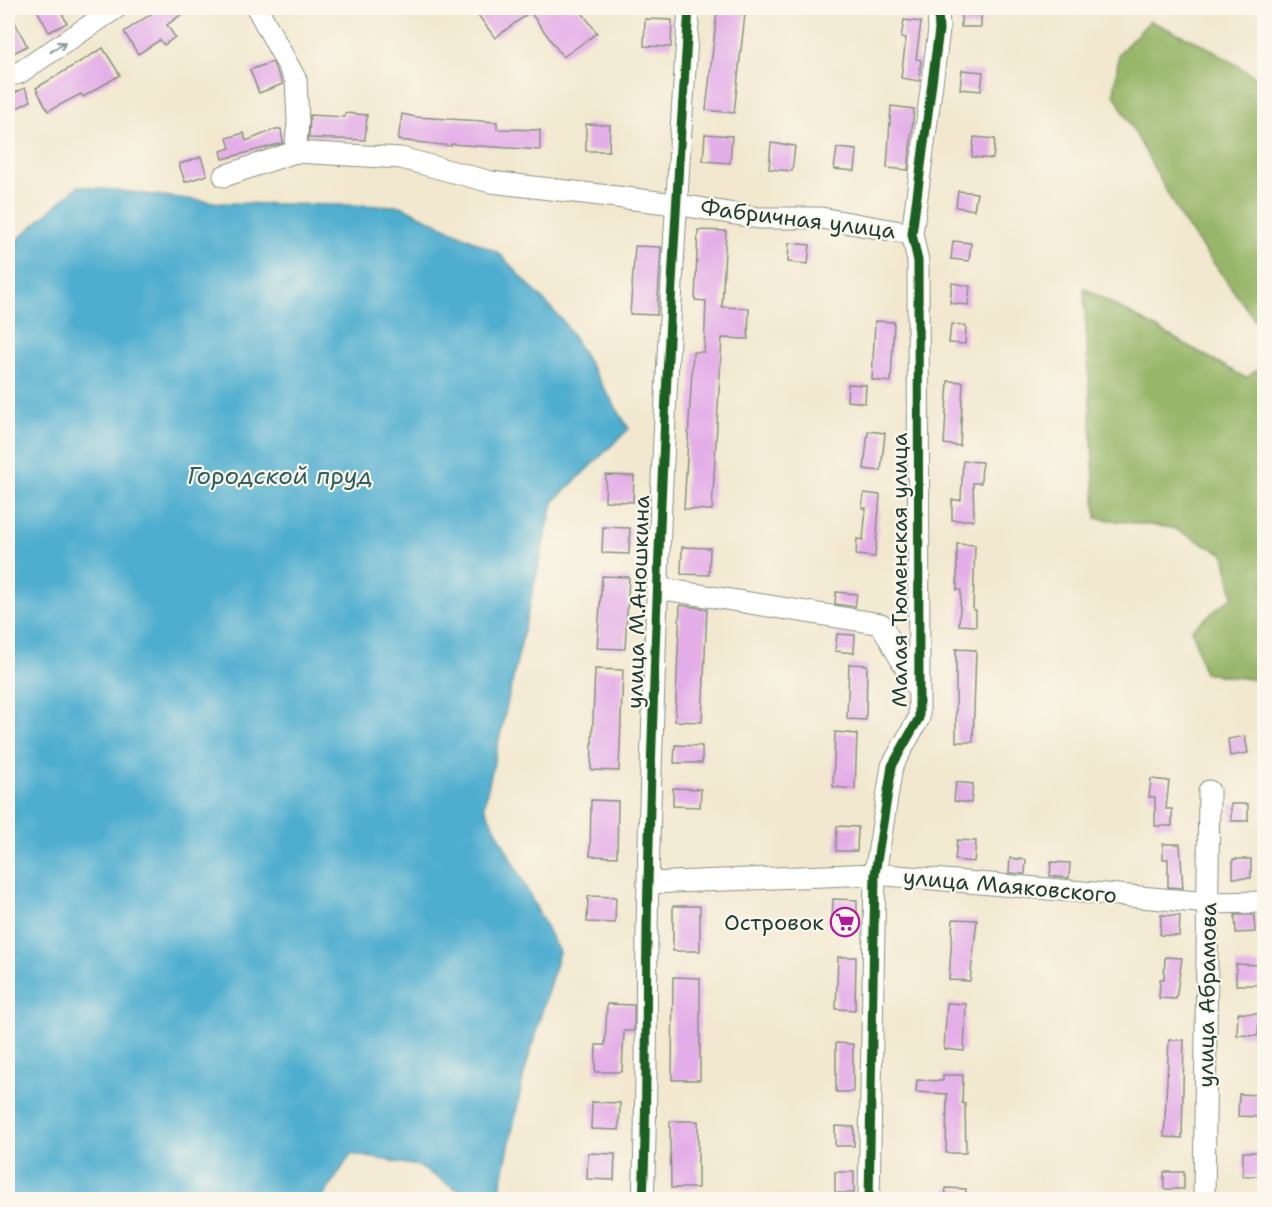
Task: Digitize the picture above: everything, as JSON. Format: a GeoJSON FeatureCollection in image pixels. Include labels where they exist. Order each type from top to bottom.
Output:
{"type":"FeatureCollection","features":[{"type":"Feature","properties":{"kind":"street"},"geometry":{"type":"LineString","coordinates":[[8,76],[19,73],[116,8]]}},
{"type":"Feature","properties":{"kind":"street"},"geometry":{"type":"LineString","coordinates":[[257,8],[296,80],[298,122],[295,152]]}},
{"type":"Feature","properties":{"kind":"street","name":"улица М.Аношкина"},"geometry":{"type":"LineString","coordinates":[[643,1200],[648,883],[657,588],[675,204],[689,8]]}},
{"type":"Feature","properties":{"kind":"street","name":"Малая Тюменская улица"},"geometry":{"type":"LineString","coordinates":[[869,1200],[875,874],[892,766],[919,718],[918,261],[912,234],[939,30],[939,8]]}},
{"type":"Feature","properties":{"kind":"street","name":"Фабричная улица"},"geometry":{"type":"LineString","coordinates":[[224,176],[295,152],[401,158],[491,182],[675,204],[759,218],[821,218],[912,234]]}},
{"type":"Feature","properties":{"kind":"street"},"geometry":{"type":"LineString","coordinates":[[657,588],[881,624],[919,692]]}},
{"type":"Feature","properties":{"kind":"street","name":"улица Абрамова"},"geometry":{"type":"LineString","coordinates":[[1204,1200],[1209,791]]}},
{"type":"Feature","properties":{"kind":"street","name":"улица Маяковского"},"geometry":{"type":"LineString","coordinates":[[648,883],[875,874],[1209,903],[1264,902]]}},
{"type":"Feature","properties":{"kind":"green space"},"geometry":{"type":"Polygon","coordinates":[[[1150,21],[1204,45],[1264,82],[1264,333],[1181,218],[1114,94],[1119,53],[1150,21]]]}},
{"type":"Feature","properties":{"kind":"green space"},"geometry":{"type":"Polygon","coordinates":[[[1084,288],[1246,378],[1264,365],[1264,681],[1204,673],[1192,629],[1233,596],[1224,554],[1173,528],[1096,518],[1084,288]]]}},
{"type":"Feature","properties":{"kind":"water","name":"Городской пруд"},"geometry":{"type":"Polygon","coordinates":[[[78,186],[222,203],[401,206],[499,253],[563,321],[629,429],[553,502],[484,806],[559,952],[524,1074],[498,1199],[473,1199],[418,1166],[351,1154],[322,1199],[8,1199],[8,248],[78,186]]]}},
{"type":"Feature","properties":{"kind":"building"},"geometry":{"type":"Polygon","coordinates":[[[8,8],[27,46],[12,54],[8,44],[8,8]]]}},
{"type":"Feature","properties":{"kind":"building"},"geometry":{"type":"Polygon","coordinates":[[[36,8],[59,8],[67,23],[49,32],[36,8]]]}},
{"type":"Feature","properties":{"kind":"building"},"geometry":{"type":"Polygon","coordinates":[[[160,8],[190,8],[167,25],[175,37],[164,45],[160,40],[138,54],[124,32],[160,8]]]}},
{"type":"Feature","properties":{"kind":"building"},"geometry":{"type":"Polygon","coordinates":[[[473,8],[579,8],[597,33],[563,57],[530,12],[495,38],[473,8]]]}},
{"type":"Feature","properties":{"kind":"building"},"geometry":{"type":"Polygon","coordinates":[[[961,8],[981,8],[981,27],[961,27],[961,8]]]}},
{"type":"Feature","properties":{"kind":"building"},"geometry":{"type":"Polygon","coordinates":[[[717,12],[745,14],[734,113],[706,110],[717,12]]]}},
{"type":"Feature","properties":{"kind":"building"},"geometry":{"type":"Polygon","coordinates":[[[645,19],[672,20],[671,47],[644,46],[645,19]]]}},
{"type":"Feature","properties":{"kind":"building"},"geometry":{"type":"Polygon","coordinates":[[[904,20],[921,22],[916,59],[921,60],[919,81],[901,78],[906,38],[901,38],[904,20]]]}},
{"type":"Feature","properties":{"kind":"building"},"geometry":{"type":"Polygon","coordinates":[[[103,48],[120,75],[83,97],[81,94],[48,111],[36,88],[103,48]]]}},
{"type":"Feature","properties":{"kind":"building"},"geometry":{"type":"Polygon","coordinates":[[[272,62],[283,84],[259,93],[250,70],[272,62]]]}},
{"type":"Feature","properties":{"kind":"building"},"geometry":{"type":"Polygon","coordinates":[[[962,70],[983,72],[981,91],[960,89],[962,70]]]}},
{"type":"Feature","properties":{"kind":"building"},"geometry":{"type":"Polygon","coordinates":[[[25,88],[31,101],[13,110],[8,96],[25,88]]]}},
{"type":"Feature","properties":{"kind":"building"},"geometry":{"type":"Polygon","coordinates":[[[891,106],[914,109],[908,170],[887,168],[891,106]]]}},
{"type":"Feature","properties":{"kind":"building"},"geometry":{"type":"Polygon","coordinates":[[[345,113],[367,115],[365,140],[309,138],[310,115],[345,117],[345,113]]]}},
{"type":"Feature","properties":{"kind":"building"},"geometry":{"type":"Polygon","coordinates":[[[402,114],[416,117],[497,122],[497,129],[540,130],[540,150],[451,144],[451,146],[398,140],[402,114]]]}},
{"type":"Feature","properties":{"kind":"building"},"geometry":{"type":"Polygon","coordinates":[[[586,124],[610,125],[609,151],[586,151],[586,124]]]}},
{"type":"Feature","properties":{"kind":"building"},"geometry":{"type":"Polygon","coordinates":[[[281,129],[283,143],[223,159],[221,151],[230,148],[227,138],[244,133],[246,141],[281,129]]]}},
{"type":"Feature","properties":{"kind":"building"},"geometry":{"type":"Polygon","coordinates":[[[705,134],[732,136],[730,163],[703,161],[705,134]]]}},
{"type":"Feature","properties":{"kind":"building"},"geometry":{"type":"Polygon","coordinates":[[[974,137],[995,139],[993,159],[972,157],[974,137]]]}},
{"type":"Feature","properties":{"kind":"building"},"geometry":{"type":"Polygon","coordinates":[[[771,143],[795,146],[792,171],[769,169],[771,143]]]}},
{"type":"Feature","properties":{"kind":"building"},"geometry":{"type":"Polygon","coordinates":[[[837,148],[857,150],[855,171],[834,169],[837,148]]]}},
{"type":"Feature","properties":{"kind":"building"},"geometry":{"type":"Polygon","coordinates":[[[201,157],[207,175],[185,182],[179,164],[201,157]]]}},
{"type":"Feature","properties":{"kind":"building"},"geometry":{"type":"Polygon","coordinates":[[[958,191],[977,193],[974,210],[956,207],[958,191]]]}},
{"type":"Feature","properties":{"kind":"building"},"geometry":{"type":"Polygon","coordinates":[[[698,230],[726,231],[722,307],[749,308],[748,339],[722,338],[712,510],[684,509],[693,352],[704,352],[706,301],[695,300],[698,230]]]}},
{"type":"Feature","properties":{"kind":"building"},"geometry":{"type":"Polygon","coordinates":[[[953,241],[971,243],[969,261],[951,259],[953,241]]]}},
{"type":"Feature","properties":{"kind":"building"},"geometry":{"type":"Polygon","coordinates":[[[789,243],[810,245],[808,264],[788,262],[789,243]]]}},
{"type":"Feature","properties":{"kind":"building"},"geometry":{"type":"Polygon","coordinates":[[[635,246],[661,247],[657,315],[630,314],[635,246]]]}},
{"type":"Feature","properties":{"kind":"building"},"geometry":{"type":"Polygon","coordinates":[[[952,283],[970,286],[968,305],[950,303],[952,283]]]}},
{"type":"Feature","properties":{"kind":"building"},"geometry":{"type":"Polygon","coordinates":[[[875,321],[894,322],[891,382],[872,380],[875,321]]]}},
{"type":"Feature","properties":{"kind":"building"},"geometry":{"type":"Polygon","coordinates":[[[951,324],[966,326],[965,344],[949,343],[951,324]]]}},
{"type":"Feature","properties":{"kind":"building"},"geometry":{"type":"Polygon","coordinates":[[[948,381],[963,382],[960,446],[944,444],[948,381]]]}},
{"type":"Feature","properties":{"kind":"building"},"geometry":{"type":"Polygon","coordinates":[[[848,384],[866,385],[865,403],[847,401],[848,384]]]}},
{"type":"Feature","properties":{"kind":"building"},"geometry":{"type":"Polygon","coordinates":[[[868,431],[885,433],[881,471],[864,469],[868,431]]]}},
{"type":"Feature","properties":{"kind":"building"},"geometry":{"type":"Polygon","coordinates":[[[963,461],[982,462],[981,483],[973,483],[974,520],[952,520],[952,500],[961,500],[963,461]]]}},
{"type":"Feature","properties":{"kind":"building"},"geometry":{"type":"Polygon","coordinates":[[[606,475],[634,476],[633,502],[605,501],[606,475]]]}},
{"type":"Feature","properties":{"kind":"building"},"geometry":{"type":"Polygon","coordinates":[[[864,493],[880,495],[875,557],[856,555],[857,539],[863,540],[866,508],[862,508],[864,493]]]}},
{"type":"Feature","properties":{"kind":"building"},"geometry":{"type":"Polygon","coordinates":[[[603,527],[630,528],[629,554],[602,553],[603,527]]]}},
{"type":"Feature","properties":{"kind":"building"},"geometry":{"type":"Polygon","coordinates":[[[957,544],[975,545],[973,610],[976,610],[976,626],[959,625],[961,590],[957,590],[957,544]]]}},
{"type":"Feature","properties":{"kind":"building"},"geometry":{"type":"Polygon","coordinates":[[[682,547],[710,548],[709,575],[681,574],[682,547]]]}},
{"type":"Feature","properties":{"kind":"building"},"geometry":{"type":"Polygon","coordinates":[[[602,576],[629,577],[625,649],[597,648],[602,576]]]}},
{"type":"Feature","properties":{"kind":"building"},"geometry":{"type":"Polygon","coordinates":[[[836,592],[857,594],[855,607],[835,604],[836,592]]]}},
{"type":"Feature","properties":{"kind":"building"},"geometry":{"type":"Polygon","coordinates":[[[680,605],[707,609],[702,722],[675,721],[680,605]]]}},
{"type":"Feature","properties":{"kind":"building"},"geometry":{"type":"Polygon","coordinates":[[[837,634],[855,635],[854,653],[835,651],[837,634]]]}},
{"type":"Feature","properties":{"kind":"building"},"geometry":{"type":"Polygon","coordinates":[[[956,649],[976,650],[973,742],[956,742],[956,649]]]}},
{"type":"Feature","properties":{"kind":"building"},"geometry":{"type":"Polygon","coordinates":[[[849,664],[867,665],[866,720],[847,719],[849,664]]]}},
{"type":"Feature","properties":{"kind":"building"},"geometry":{"type":"Polygon","coordinates":[[[595,669],[623,670],[619,771],[591,770],[595,669]]]}},
{"type":"Feature","properties":{"kind":"building"},"geometry":{"type":"Polygon","coordinates":[[[835,732],[857,734],[855,789],[833,787],[835,732]]]}},
{"type":"Feature","properties":{"kind":"building"},"geometry":{"type":"Polygon","coordinates":[[[1245,736],[1248,753],[1230,756],[1228,739],[1245,736]]]}},
{"type":"Feature","properties":{"kind":"building"},"geometry":{"type":"Polygon","coordinates":[[[675,745],[702,746],[702,763],[674,763],[675,745]]]}},
{"type":"Feature","properties":{"kind":"building"},"geometry":{"type":"Polygon","coordinates":[[[1151,779],[1169,781],[1166,809],[1172,809],[1172,826],[1155,826],[1155,797],[1149,797],[1151,779]]]}},
{"type":"Feature","properties":{"kind":"building"},"geometry":{"type":"Polygon","coordinates":[[[956,782],[973,784],[971,803],[954,801],[956,782]]]}},
{"type":"Feature","properties":{"kind":"building"},"geometry":{"type":"Polygon","coordinates":[[[673,788],[701,789],[700,807],[673,806],[673,788]]]}},
{"type":"Feature","properties":{"kind":"building"},"geometry":{"type":"Polygon","coordinates":[[[591,800],[618,801],[617,857],[590,856],[591,800]]]}},
{"type":"Feature","properties":{"kind":"building"},"geometry":{"type":"Polygon","coordinates":[[[1231,804],[1248,804],[1248,821],[1231,821],[1231,804]]]}},
{"type":"Feature","properties":{"kind":"building"},"geometry":{"type":"Polygon","coordinates":[[[837,826],[858,827],[857,851],[836,851],[837,826]]]}},
{"type":"Feature","properties":{"kind":"building"},"geometry":{"type":"Polygon","coordinates":[[[957,840],[976,841],[974,862],[955,860],[957,840]]]}},
{"type":"Feature","properties":{"kind":"building"},"geometry":{"type":"Polygon","coordinates":[[[1163,844],[1180,844],[1183,888],[1168,887],[1168,859],[1163,859],[1163,844]]]}},
{"type":"Feature","properties":{"kind":"building"},"geometry":{"type":"Polygon","coordinates":[[[1010,858],[1026,860],[1025,874],[1009,873],[1010,858]]]}},
{"type":"Feature","properties":{"kind":"building"},"geometry":{"type":"Polygon","coordinates":[[[1233,859],[1251,859],[1251,878],[1233,878],[1233,859]]]}},
{"type":"Feature","properties":{"kind":"building"},"geometry":{"type":"Polygon","coordinates":[[[1051,862],[1070,863],[1069,878],[1050,876],[1051,862]]]}},
{"type":"Feature","properties":{"kind":"building"},"geometry":{"type":"Polygon","coordinates":[[[588,896],[616,897],[615,923],[587,922],[588,896]]]}},
{"type":"Feature","properties":{"kind":"building"},"geometry":{"type":"Polygon","coordinates":[[[833,899],[857,900],[857,926],[832,925],[833,899]]]}},
{"type":"Feature","properties":{"kind":"building"},"geometry":{"type":"Polygon","coordinates":[[[673,906],[700,906],[700,951],[673,951],[673,906]]]}},
{"type":"Feature","properties":{"kind":"building"},"geometry":{"type":"Polygon","coordinates":[[[1161,915],[1180,916],[1179,936],[1160,935],[1161,915]]]}},
{"type":"Feature","properties":{"kind":"building"},"geometry":{"type":"Polygon","coordinates":[[[1235,915],[1254,915],[1255,932],[1236,933],[1235,915]]]}},
{"type":"Feature","properties":{"kind":"building"},"geometry":{"type":"Polygon","coordinates":[[[953,919],[977,920],[970,981],[949,980],[953,919]]]}},
{"type":"Feature","properties":{"kind":"building"},"geometry":{"type":"Polygon","coordinates":[[[838,957],[856,957],[855,1010],[836,1009],[838,957]]]}},
{"type":"Feature","properties":{"kind":"building"},"geometry":{"type":"Polygon","coordinates":[[[1165,957],[1182,958],[1176,999],[1159,998],[1160,979],[1164,979],[1165,957]]]}},
{"type":"Feature","properties":{"kind":"building"},"geometry":{"type":"Polygon","coordinates":[[[1236,964],[1259,965],[1259,985],[1236,985],[1236,964]]]}},
{"type":"Feature","properties":{"kind":"building"},"geometry":{"type":"Polygon","coordinates":[[[673,977],[700,978],[700,1080],[672,1080],[673,977]]]}},
{"type":"Feature","properties":{"kind":"building"},"geometry":{"type":"Polygon","coordinates":[[[947,1003],[966,1004],[964,1051],[944,1049],[947,1003]]]}},
{"type":"Feature","properties":{"kind":"building"},"geometry":{"type":"Polygon","coordinates":[[[607,1004],[634,1005],[634,1031],[624,1031],[622,1072],[595,1072],[596,1045],[605,1045],[607,1004]]]}},
{"type":"Feature","properties":{"kind":"building"},"geometry":{"type":"Polygon","coordinates":[[[1238,1013],[1259,1014],[1258,1036],[1237,1035],[1238,1013]]]}},
{"type":"Feature","properties":{"kind":"building"},"geometry":{"type":"Polygon","coordinates":[[[1169,1040],[1184,1040],[1182,1138],[1164,1137],[1169,1040]]]}},
{"type":"Feature","properties":{"kind":"building"},"geometry":{"type":"Polygon","coordinates":[[[836,1043],[853,1044],[853,1092],[836,1092],[836,1043]]]}},
{"type":"Feature","properties":{"kind":"building"},"geometry":{"type":"Polygon","coordinates":[[[943,1075],[963,1075],[962,1103],[965,1104],[966,1153],[946,1153],[947,1094],[916,1092],[917,1080],[943,1081],[943,1075]]]}},
{"type":"Feature","properties":{"kind":"building"},"geometry":{"type":"Polygon","coordinates":[[[1239,1094],[1259,1095],[1259,1117],[1238,1116],[1239,1094]]]}},
{"type":"Feature","properties":{"kind":"building"},"geometry":{"type":"Polygon","coordinates":[[[592,1102],[620,1103],[619,1130],[591,1129],[592,1102]]]}},
{"type":"Feature","properties":{"kind":"building"},"geometry":{"type":"Polygon","coordinates":[[[670,1121],[698,1121],[698,1188],[671,1188],[670,1121]]]}},
{"type":"Feature","properties":{"kind":"building"},"geometry":{"type":"Polygon","coordinates":[[[835,1126],[854,1127],[854,1146],[835,1146],[835,1126]]]}},
{"type":"Feature","properties":{"kind":"building"},"geometry":{"type":"Polygon","coordinates":[[[1243,1152],[1264,1152],[1264,1176],[1243,1176],[1243,1152]]]}},
{"type":"Feature","properties":{"kind":"building"},"geometry":{"type":"Polygon","coordinates":[[[588,1153],[615,1154],[614,1180],[587,1179],[588,1153]]]}},
{"type":"Feature","properties":{"kind":"building"},"geometry":{"type":"Polygon","coordinates":[[[835,1172],[854,1172],[854,1193],[835,1193],[835,1172]]]}},
{"type":"Feature","properties":{"kind":"building"},"geometry":{"type":"Polygon","coordinates":[[[1164,1172],[1184,1172],[1184,1189],[1164,1189],[1164,1172]]]}},
{"type":"Feature","properties":{"kind":"building"},"geometry":{"type":"Polygon","coordinates":[[[946,1188],[966,1189],[965,1200],[945,1200],[946,1188]]]}},
{"type":"Feature","properties":{"kind":"cycle path"},"geometry":{"type":"LineString","coordinates":[[643,1200],[647,922],[659,554],[669,335],[689,8]]}},
{"type":"Feature","properties":{"kind":"cycle path"},"geometry":{"type":"LineString","coordinates":[[869,1200],[875,874],[892,766],[919,718],[918,261],[912,234],[939,30],[938,8]]}},
{"type":"Feature","properties":{"kind":"place","name":"Островок"},"geometry":{"type":"Point","coordinates":[845,922]}}]}
